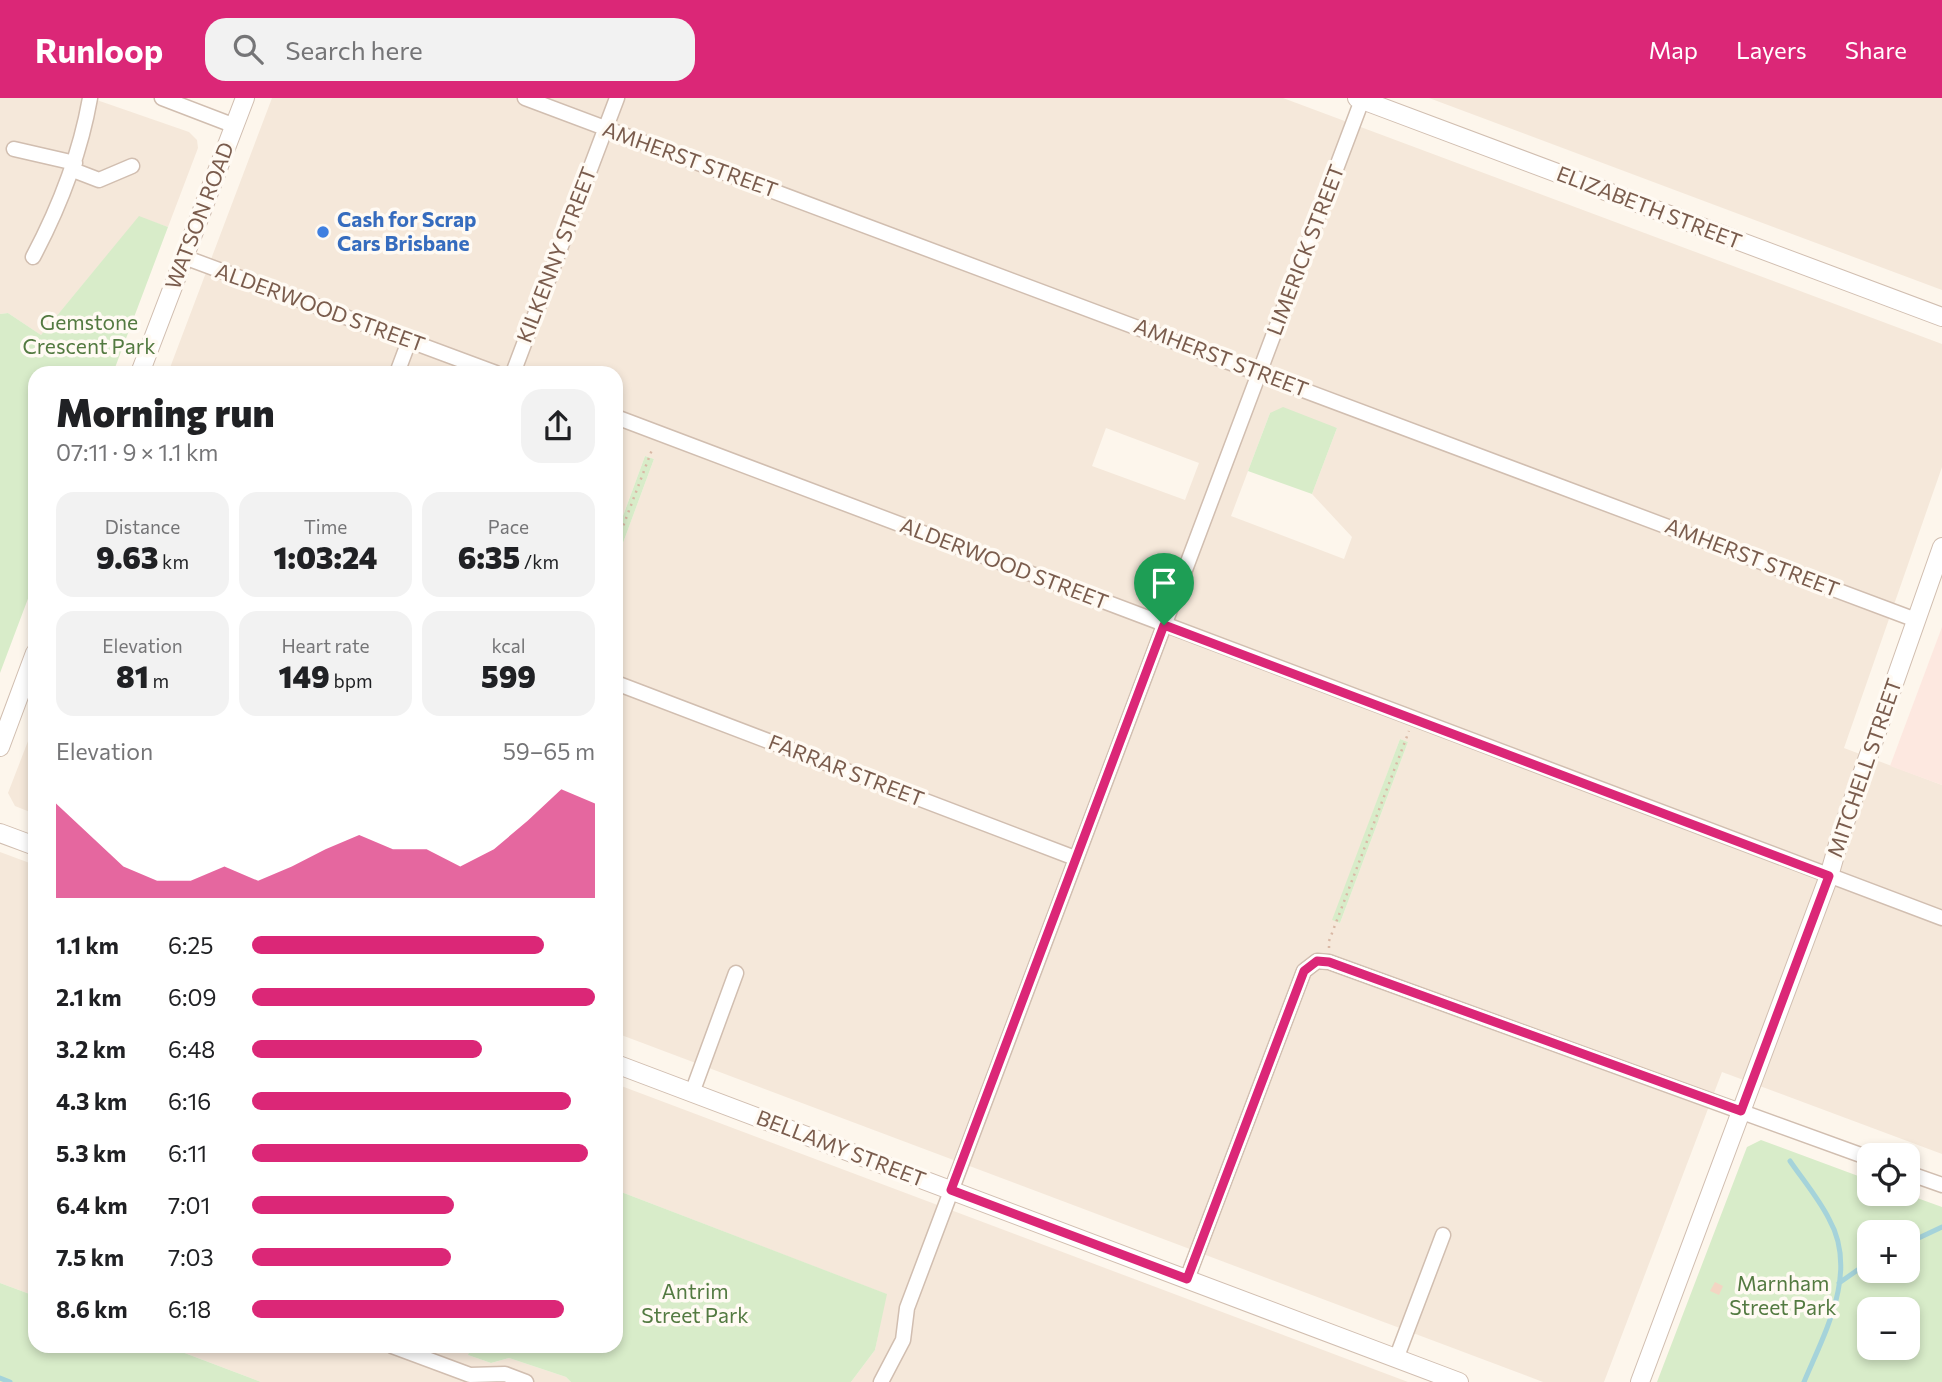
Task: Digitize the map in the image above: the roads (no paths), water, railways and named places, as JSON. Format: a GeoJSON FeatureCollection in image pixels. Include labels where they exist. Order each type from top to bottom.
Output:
{"type":"FeatureCollection","features":[{"type":"Feature","properties":{"kind":"street"},"geometry":{"type":"LineString","coordinates":[[33,257],[74,167],[90,98]]}},
{"type":"Feature","properties":{"kind":"street"},"geometry":{"type":"LineString","coordinates":[[162,98],[234,126]]}},
{"type":"Feature","properties":{"kind":"street","name":"WATSON ROAD"},"geometry":{"type":"LineString","coordinates":[[143,366],[245,98]]}},
{"type":"Feature","properties":{"kind":"street","name":"AMHERST STREET"},"geometry":{"type":"LineString","coordinates":[[525,98],[1916,620]]}},
{"type":"Feature","properties":{"kind":"street","name":"KILKENNY STREET"},"geometry":{"type":"LineString","coordinates":[[516,366],[617,98]]}},
{"type":"Feature","properties":{"kind":"street","name":"ELIZABETH STREET"},"geometry":{"type":"LineString","coordinates":[[1359,99],[1942,317]]}},
{"type":"Feature","properties":{"kind":"street","name":"LIMERICK STREET"},"geometry":{"type":"LineString","coordinates":[[881,1382],[903,1340],[908,1308],[951,1190],[1260,373],[1359,99]]}},
{"type":"Feature","properties":{"kind":"street"},"geometry":{"type":"LineString","coordinates":[[15,149],[74,167],[99,180],[132,166]]}},
{"type":"Feature","properties":{"kind":"street","name":"ALDERWOOD STREET"},"geometry":{"type":"LineString","coordinates":[[184,257],[477,366]]}},
{"type":"Feature","properties":{"kind":"street"},"geometry":{"type":"LineString","coordinates":[[400,366],[409,341]]}},
{"type":"Feature","properties":{"kind":"street","name":"ALDERWOOD STREET"},"geometry":{"type":"LineString","coordinates":[[623,420],[1942,918]]}},
{"type":"Feature","properties":{"kind":"street","name":"MITCHELL STREET"},"geometry":{"type":"LineString","coordinates":[[1640,1382],[1829,876],[1845,821],[1942,547]]}},
{"type":"Feature","properties":{"kind":"street"},"geometry":{"type":"LineString","coordinates":[[0,747],[28,672]]}},
{"type":"Feature","properties":{"kind":"street","name":"FARRAR STREET"},"geometry":{"type":"LineString","coordinates":[[623,686],[1075,858]]}},
{"type":"Feature","properties":{"kind":"street"},"geometry":{"type":"LineString","coordinates":[[0,833],[28,843]]}},
{"type":"Feature","properties":{"kind":"street"},"geometry":{"type":"LineString","coordinates":[[1187,1279],[1304,971],[1317,961],[1329,962],[1857,1154]]}},
{"type":"Feature","properties":{"kind":"street"},"geometry":{"type":"LineString","coordinates":[[692,1093],[736,973]]}},
{"type":"Feature","properties":{"kind":"street","name":"BELLAMY STREET"},"geometry":{"type":"LineString","coordinates":[[623,1067],[1459,1382]]}},
{"type":"Feature","properties":{"kind":"street"},"geometry":{"type":"LineString","coordinates":[[1920,1177],[1942,1185]]}},
{"type":"Feature","properties":{"kind":"street"},"geometry":{"type":"LineString","coordinates":[[1396,1359],[1443,1235]]}},
{"type":"Feature","properties":{"kind":"street"},"geometry":{"type":"LineString","coordinates":[[411,1353],[470,1375],[505,1374],[526,1382]]}},
{"type":"Feature","properties":{"kind":"waterway"},"geometry":{"type":"LineString","coordinates":[[1790,1161],[1829,1219],[1841,1260],[1836,1302],[1804,1382]]}},
{"type":"Feature","properties":{"kind":"waterway"},"geometry":{"type":"LineString","coordinates":[[1920,1237],[1942,1227]]}},
{"type":"Feature","properties":{"kind":"waterway"},"geometry":{"type":"LineString","coordinates":[[1839,1283],[1857,1270]]}},
{"type":"Feature","properties":{"kind":"waterway"},"geometry":{"type":"LineString","coordinates":[[0,1378],[10,1382]]}},
{"type":"Feature","properties":{"kind":"place","name":"Cash for Scrap Cars Brisbane"},"geometry":{"type":"Point","coordinates":[323,232]}},
{"type":"Feature","properties":{"kind":"park label","name":"Gemstone Crescent Park"},"geometry":{"type":"Point","coordinates":[89,335]}},
{"type":"Feature","properties":{"kind":"park label","name":"Marnham Street Park"},"geometry":{"type":"Point","coordinates":[1783,1296]}},
{"type":"Feature","properties":{"kind":"park label","name":"Antrim Street Park"},"geometry":{"type":"Point","coordinates":[695,1304]}}]}
